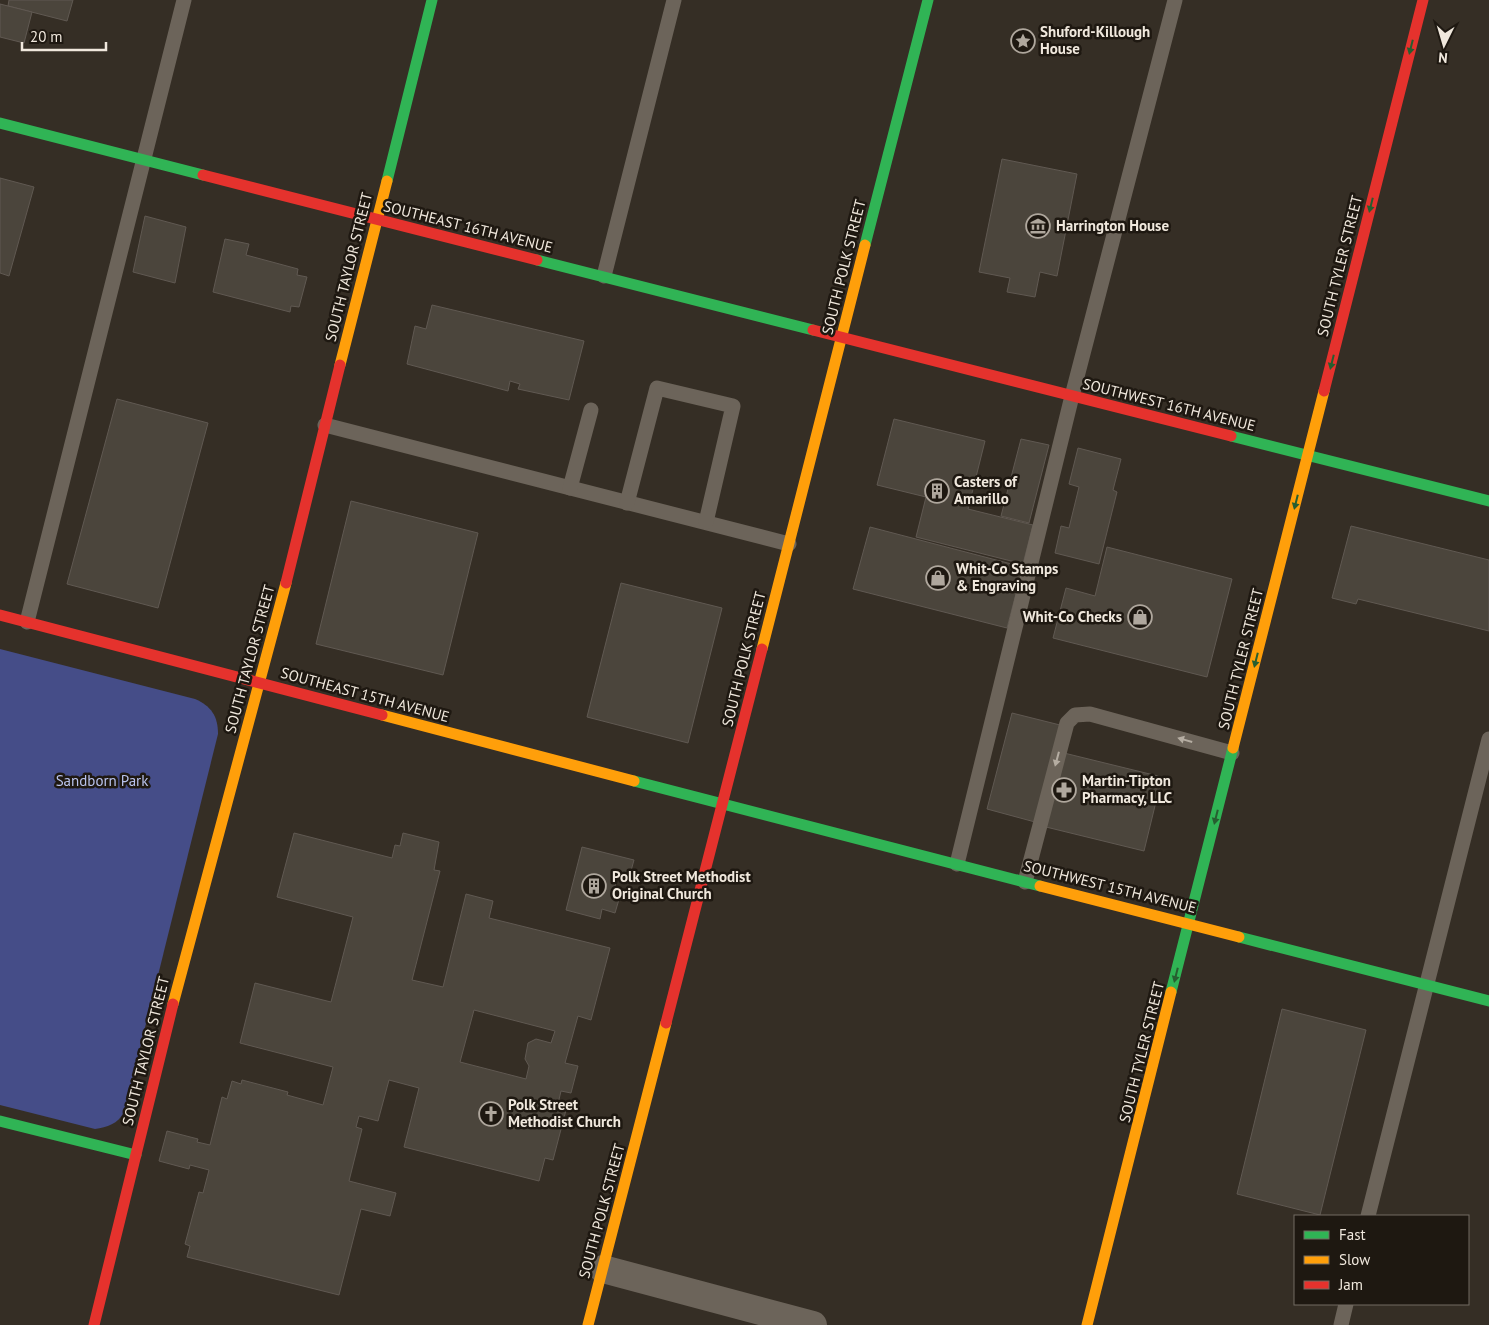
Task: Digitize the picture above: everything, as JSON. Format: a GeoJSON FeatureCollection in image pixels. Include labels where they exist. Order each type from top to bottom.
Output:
{"type":"FeatureCollection","features":[{"type":"Feature","properties":{"kind":"main road","name":"SOUTH TAYLOR STREET"},"geometry":{"type":"LineString","coordinates":[[94,1325],[194,921],[261,683],[432,0]]}},
{"type":"Feature","properties":{"kind":"main road","name":"SOUTH POLK STREET"},"geometry":{"type":"LineString","coordinates":[[588,1325],[928,0]]}},
{"type":"Feature","properties":{"kind":"main road","name":"SOUTH TYLER STREET"},"geometry":{"type":"LineString","coordinates":[[1087,1325],[1423,0]]}},
{"type":"Feature","properties":{"kind":"main road","name":"SOUTHEAST 16TH AVENUE"},"geometry":{"type":"LineString","coordinates":[[0,123],[842,338]]}},
{"type":"Feature","properties":{"kind":"main road","name":"SOUTHWEST 16TH AVENUE"},"geometry":{"type":"LineString","coordinates":[[842,338],[1489,501]]}},
{"type":"Feature","properties":{"kind":"main road","name":"SOUTHEAST 15TH AVENUE"},"geometry":{"type":"LineString","coordinates":[[0,615],[723,804]]}},
{"type":"Feature","properties":{"kind":"main road","name":"SOUTHWEST 15TH AVENUE"},"geometry":{"type":"LineString","coordinates":[[723,804],[1189,922],[1489,1001]]}},
{"type":"Feature","properties":{"kind":"main road"},"geometry":{"type":"LineString","coordinates":[[0,1121],[136,1155]]}},
{"type":"Feature","properties":{"kind":"street"},"geometry":{"type":"LineString","coordinates":[[603,1269],[813,1325]]}},
{"type":"Feature","properties":{"kind":"lane"},"geometry":{"type":"LineString","coordinates":[[27,622],[142,160],[184,0]]}},
{"type":"Feature","properties":{"kind":"lane"},"geometry":{"type":"LineString","coordinates":[[604,276],[674,0]]}},
{"type":"Feature","properties":{"kind":"lane"},"geometry":{"type":"LineString","coordinates":[[957,864],[1072,396],[1175,0]]}},
{"type":"Feature","properties":{"kind":"lane"},"geometry":{"type":"LineString","coordinates":[[627,503],[657,388],[733,406],[706,522]]}},
{"type":"Feature","properties":{"kind":"lane"},"geometry":{"type":"LineString","coordinates":[[570,488],[591,410]]}},
{"type":"Feature","properties":{"kind":"lane"},"geometry":{"type":"LineString","coordinates":[[325,425],[789,544]]}},
{"type":"Feature","properties":{"kind":"lane"},"geometry":{"type":"LineString","coordinates":[[1025,882],[1067,723],[1075,716],[1090,714],[1232,753]]}},
{"type":"Feature","properties":{"kind":"lane"},"geometry":{"type":"LineString","coordinates":[[1368,1215],[1489,739]]}},
{"type":"Feature","properties":{"kind":"lane"},"geometry":{"type":"LineString","coordinates":[[1340,1325],[1346,1305]]}},
{"type":"Feature","properties":{"kind":"green space","name":"Sandborn Park"},"geometry":{"type":"Polygon","coordinates":[[[0,649],[195,699],[213,712],[217,722],[218,734],[124,1112],[115,1122],[95,1129],[0,1105],[0,649]]]}},
{"type":"Feature","properties":{"kind":"building"},"geometry":{"type":"Polygon","coordinates":[[[9,0],[73,0],[67,21],[8,6],[9,0]]]}},
{"type":"Feature","properties":{"kind":"building"},"geometry":{"type":"Polygon","coordinates":[[[0,4],[32,12],[24,43],[0,37],[0,4]]]}},
{"type":"Feature","properties":{"kind":"building"},"geometry":{"type":"Polygon","coordinates":[[[1002,159],[1077,174],[1057,276],[1040,272],[1035,297],[1007,292],[1010,278],[979,272],[1002,159]]]}},
{"type":"Feature","properties":{"kind":"building"},"geometry":{"type":"Polygon","coordinates":[[[0,178],[34,187],[9,276],[0,273],[0,178]]]}},
{"type":"Feature","properties":{"kind":"building"},"geometry":{"type":"Polygon","coordinates":[[[145,216],[186,227],[175,283],[133,272],[145,216]]]}},
{"type":"Feature","properties":{"kind":"building"},"geometry":{"type":"Polygon","coordinates":[[[225,239],[249,244],[246,255],[298,269],[297,275],[307,277],[299,307],[291,306],[290,312],[213,292],[225,239]]]}},
{"type":"Feature","properties":{"kind":"building"},"geometry":{"type":"Polygon","coordinates":[[[432,305],[584,341],[569,400],[518,389],[520,384],[510,381],[508,391],[407,364],[415,326],[426,329],[432,305]]]}},
{"type":"Feature","properties":{"kind":"building"},"geometry":{"type":"Polygon","coordinates":[[[117,399],[208,423],[158,608],[67,584],[117,399]]]}},
{"type":"Feature","properties":{"kind":"building","name":"Casters of Amarillo"},"geometry":{"type":"Polygon","coordinates":[[[894,419],[985,441],[968,509],[1033,525],[1023,564],[916,537],[926,497],[877,485],[894,419]]]}},
{"type":"Feature","properties":{"kind":"building"},"geometry":{"type":"Polygon","coordinates":[[[1021,439],[1049,445],[1029,523],[1001,516],[1021,439]]]}},
{"type":"Feature","properties":{"kind":"building"},"geometry":{"type":"Polygon","coordinates":[[[1078,448],[1121,459],[1113,490],[1117,492],[1099,564],[1055,553],[1061,526],[1069,528],[1079,487],[1069,484],[1078,448]]]}},
{"type":"Feature","properties":{"kind":"building"},"geometry":{"type":"Polygon","coordinates":[[[351,501],[478,533],[443,675],[316,644],[351,501]]]}},
{"type":"Feature","properties":{"kind":"building"},"geometry":{"type":"Polygon","coordinates":[[[1351,526],[1489,560],[1489,631],[1358,599],[1356,604],[1332,598],[1351,526]]]}},
{"type":"Feature","properties":{"kind":"building","name":"Whit-Co Stamps & Engraving"},"geometry":{"type":"Polygon","coordinates":[[[870,527],[1023,567],[1007,628],[853,589],[870,527]]]}},
{"type":"Feature","properties":{"kind":"building","name":"Whit-Co Checks"},"geometry":{"type":"Polygon","coordinates":[[[1107,547],[1232,579],[1207,677],[1053,638],[1066,588],[1095,596],[1107,547]]]}},
{"type":"Feature","properties":{"kind":"building"},"geometry":{"type":"Polygon","coordinates":[[[621,583],[722,608],[688,743],[587,717],[621,583]]]}},
{"type":"Feature","properties":{"kind":"building"},"geometry":{"type":"Polygon","coordinates":[[[1012,713],[1060,725],[1035,822],[987,809],[1012,713]]]}},
{"type":"Feature","properties":{"kind":"building"},"geometry":{"type":"Polygon","coordinates":[[[1064,753],[1162,777],[1144,851],[1046,827],[1064,753]]]}},
{"type":"Feature","properties":{"kind":"building"},"geometry":{"type":"Polygon","coordinates":[[[294,833],[392,858],[395,845],[400,846],[403,833],[439,842],[434,870],[440,871],[412,980],[443,987],[466,894],[493,901],[489,918],[610,948],[591,1020],[578,1016],[565,1063],[578,1066],[571,1093],[561,1091],[557,1108],[566,1110],[553,1160],[545,1158],[539,1181],[404,1147],[419,1088],[389,1080],[378,1121],[359,1116],[356,1127],[362,1129],[349,1181],[396,1193],[390,1216],[361,1209],[339,1295],[187,1257],[190,1246],[185,1244],[199,1192],[203,1193],[209,1170],[190,1165],[189,1169],[159,1161],[167,1131],[198,1139],[197,1142],[210,1145],[222,1097],[227,1099],[232,1081],[241,1084],[242,1080],[288,1092],[287,1095],[323,1105],[333,1067],[240,1043],[255,983],[331,1002],[353,917],[277,897],[294,833]],[[474,1010],[460,1062],[526,1079],[529,1066],[525,1059],[528,1043],[536,1039],[551,1043],[555,1031],[474,1010]]]}},
{"type":"Feature","properties":{"kind":"building","name":"Polk Street Methodist Original Church"},"geometry":{"type":"Polygon","coordinates":[[[582,847],[634,860],[629,878],[618,875],[613,894],[620,896],[615,913],[602,909],[600,919],[566,910],[582,847]]]}},
{"type":"Feature","properties":{"kind":"building"},"geometry":{"type":"Polygon","coordinates":[[[1282,1009],[1366,1030],[1320,1215],[1237,1194],[1282,1009]]]}},
{"type":"Feature","properties":{"kind":"traffic: fast"},"geometry":{"type":"LineString","coordinates":[[387,181],[432,0]]}},
{"type":"Feature","properties":{"kind":"traffic: fast"},"geometry":{"type":"LineString","coordinates":[[865,245],[928,0]]}},
{"type":"Feature","properties":{"kind":"traffic: fast"},"geometry":{"type":"LineString","coordinates":[[0,123],[203,175]]}},
{"type":"Feature","properties":{"kind":"traffic: fast"},"geometry":{"type":"LineString","coordinates":[[537,260],[813,330]]}},
{"type":"Feature","properties":{"kind":"traffic: fast"},"geometry":{"type":"LineString","coordinates":[[1231,436],[1489,501]]}},
{"type":"Feature","properties":{"kind":"traffic: fast"},"geometry":{"type":"LineString","coordinates":[[1171,992],[1233,748]]}},
{"type":"Feature","properties":{"kind":"traffic: fast"},"geometry":{"type":"LineString","coordinates":[[634,781],[1040,886]]}},
{"type":"Feature","properties":{"kind":"traffic: fast"},"geometry":{"type":"LineString","coordinates":[[1239,937],[1489,1001]]}},
{"type":"Feature","properties":{"kind":"traffic: fast"},"geometry":{"type":"LineString","coordinates":[[0,1121],[136,1155]]}},
{"type":"Feature","properties":{"kind":"traffic: slow"},"geometry":{"type":"LineString","coordinates":[[340,365],[387,181]]}},
{"type":"Feature","properties":{"kind":"traffic: slow"},"geometry":{"type":"LineString","coordinates":[[762,649],[865,245]]}},
{"type":"Feature","properties":{"kind":"traffic: slow"},"geometry":{"type":"LineString","coordinates":[[1233,748],[1324,391]]}},
{"type":"Feature","properties":{"kind":"traffic: slow"},"geometry":{"type":"LineString","coordinates":[[173,1004],[286,583]]}},
{"type":"Feature","properties":{"kind":"traffic: slow"},"geometry":{"type":"LineString","coordinates":[[382,715],[634,781]]}},
{"type":"Feature","properties":{"kind":"traffic: slow"},"geometry":{"type":"LineString","coordinates":[[1040,886],[1239,937]]}},
{"type":"Feature","properties":{"kind":"traffic: slow"},"geometry":{"type":"LineString","coordinates":[[1087,1325],[1171,992]]}},
{"type":"Feature","properties":{"kind":"traffic: slow"},"geometry":{"type":"LineString","coordinates":[[588,1325],[666,1023]]}},
{"type":"Feature","properties":{"kind":"traffic: jam"},"geometry":{"type":"LineString","coordinates":[[1324,391],[1423,0]]}},
{"type":"Feature","properties":{"kind":"traffic: jam"},"geometry":{"type":"LineString","coordinates":[[203,175],[537,260]]}},
{"type":"Feature","properties":{"kind":"traffic: jam"},"geometry":{"type":"LineString","coordinates":[[813,330],[1231,436]]}},
{"type":"Feature","properties":{"kind":"traffic: jam"},"geometry":{"type":"LineString","coordinates":[[286,583],[340,365]]}},
{"type":"Feature","properties":{"kind":"traffic: jam"},"geometry":{"type":"LineString","coordinates":[[0,615],[382,715]]}},
{"type":"Feature","properties":{"kind":"traffic: jam"},"geometry":{"type":"LineString","coordinates":[[666,1023],[762,649]]}},
{"type":"Feature","properties":{"kind":"traffic: jam"},"geometry":{"type":"LineString","coordinates":[[94,1325],[173,1004]]}},
{"type":"Feature","properties":{"kind":"place","name":"Shuford-Killough House"},"geometry":{"type":"Point","coordinates":[1023,41]}},
{"type":"Feature","properties":{"kind":"place","name":"Harrington House"},"geometry":{"type":"Point","coordinates":[1038,226]}},
{"type":"Feature","properties":{"kind":"place","name":"Casters of Amarillo"},"geometry":{"type":"Point","coordinates":[937,491]}},
{"type":"Feature","properties":{"kind":"place","name":"Whit-Co Stamps & Engraving"},"geometry":{"type":"Point","coordinates":[938,578]}},
{"type":"Feature","properties":{"kind":"place","name":"Whit-Co Checks"},"geometry":{"type":"Point","coordinates":[1140,617]}},
{"type":"Feature","properties":{"kind":"place","name":"Martin-Tipton Pharmacy, LLC"},"geometry":{"type":"Point","coordinates":[1064,790]}},
{"type":"Feature","properties":{"kind":"place","name":"Polk Street Methodist Original Church"},"geometry":{"type":"Point","coordinates":[594,886]}},
{"type":"Feature","properties":{"kind":"place","name":"Polk Street Methodist Church"},"geometry":{"type":"Point","coordinates":[491,1114]}}]}
